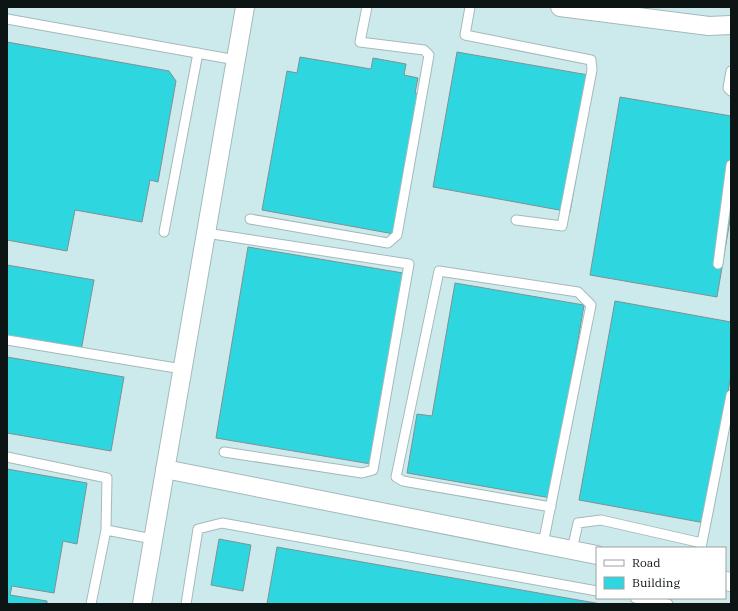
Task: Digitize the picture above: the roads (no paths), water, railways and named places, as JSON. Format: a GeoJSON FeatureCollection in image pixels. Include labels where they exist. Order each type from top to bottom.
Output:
{"type":"FeatureCollection","features":[{"type":"Feature","properties":{"kind":"street"},"geometry":{"type":"LineString","coordinates":[[142,604],[245,7]]}},
{"type":"Feature","properties":{"kind":"street"},"geometry":{"type":"LineString","coordinates":[[560,7],[579,8],[709,26],[731,25]]}},
{"type":"Feature","properties":{"kind":"street"},"geometry":{"type":"LineString","coordinates":[[165,469],[596,555]]}},
{"type":"Feature","properties":{"kind":"lane"},"geometry":{"type":"LineString","coordinates":[[250,219],[388,243],[397,235],[429,55],[424,50],[360,42],[367,7]]}},
{"type":"Feature","properties":{"kind":"lane"},"geometry":{"type":"LineString","coordinates":[[470,7],[465,35],[591,60],[592,70],[562,226],[516,220]]}},
{"type":"Feature","properties":{"kind":"lane"},"geometry":{"type":"LineString","coordinates":[[7,19],[236,60]]}},
{"type":"Feature","properties":{"kind":"lane"},"geometry":{"type":"LineString","coordinates":[[164,232],[198,53]]}},
{"type":"Feature","properties":{"kind":"lane"},"geometry":{"type":"LineString","coordinates":[[731,71],[728,88],[731,91]]}},
{"type":"Feature","properties":{"kind":"lane"},"geometry":{"type":"LineString","coordinates":[[718,264],[731,165]]}},
{"type":"Feature","properties":{"kind":"lane"},"geometry":{"type":"LineString","coordinates":[[206,233],[409,264],[372,470],[362,473],[224,452]]}},
{"type":"Feature","properties":{"kind":"lane"},"geometry":{"type":"LineString","coordinates":[[543,544],[551,507],[591,305],[578,292],[439,271],[396,477],[403,481],[551,507]]}},
{"type":"Feature","properties":{"kind":"lane"},"geometry":{"type":"LineString","coordinates":[[7,340],[182,369]]}},
{"type":"Feature","properties":{"kind":"lane"},"geometry":{"type":"LineString","coordinates":[[572,550],[578,523],[601,520],[702,545],[731,395]]}},
{"type":"Feature","properties":{"kind":"lane"},"geometry":{"type":"LineString","coordinates":[[7,457],[107,478],[106,530],[91,604]]}},
{"type":"Feature","properties":{"kind":"lane"},"geometry":{"type":"LineString","coordinates":[[186,604],[198,529],[222,523],[596,591]]}},
{"type":"Feature","properties":{"kind":"lane"},"geometry":{"type":"LineString","coordinates":[[106,530],[153,539]]}},
{"type":"Feature","properties":{"kind":"lane"},"geometry":{"type":"LineString","coordinates":[[640,599],[668,604]]}}]}
